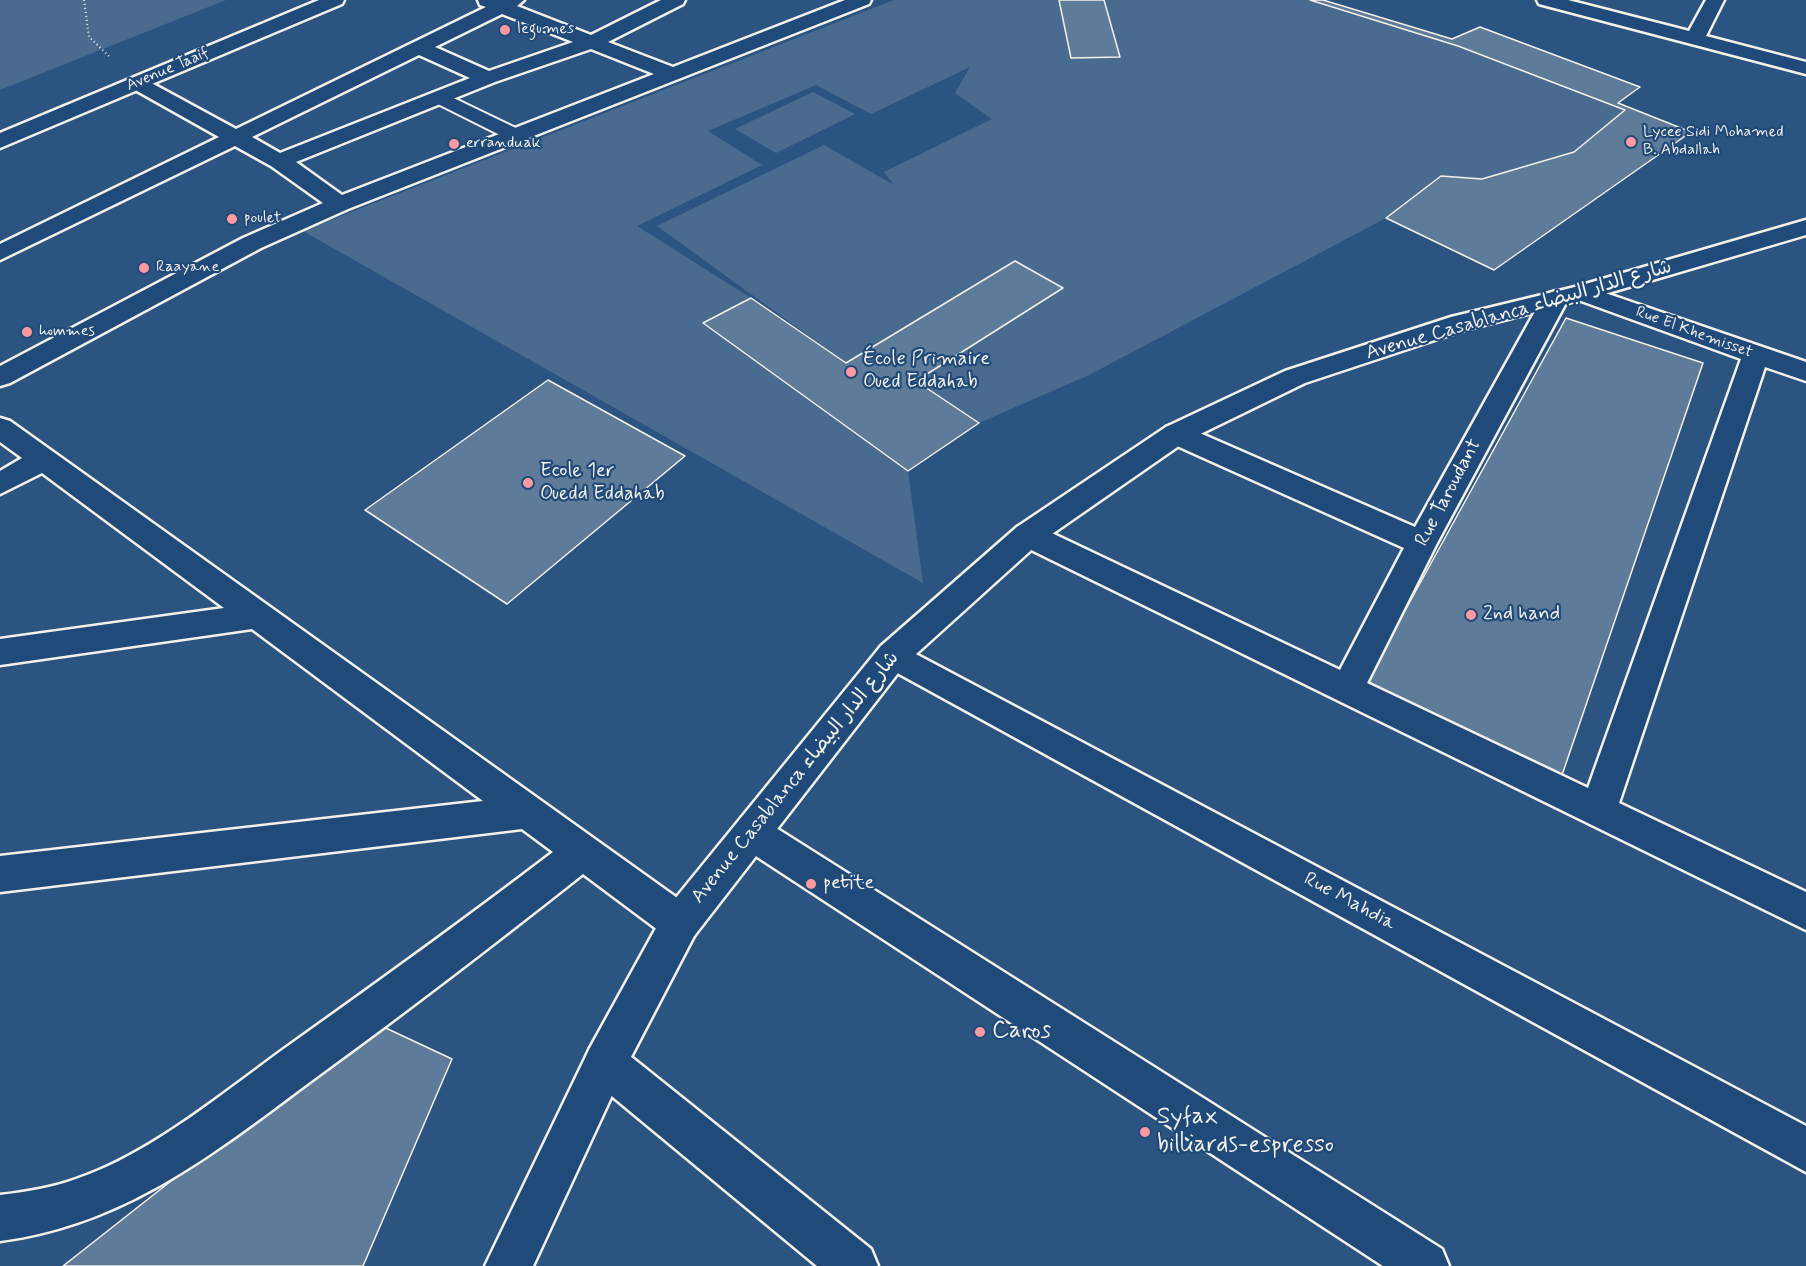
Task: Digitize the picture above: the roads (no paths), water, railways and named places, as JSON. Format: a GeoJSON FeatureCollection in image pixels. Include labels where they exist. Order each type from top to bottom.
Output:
{"type":"FeatureCollection","features":[{"type":"Feature","properties":{"kind":"street","name":"Avenue Taaif"},"geometry":{"type":"LineString","coordinates":[[0,141],[335,0]]}},
{"type":"Feature","properties":{"kind":"street"},"geometry":{"type":"LineString","coordinates":[[279,161],[488,78],[592,42],[676,0]]}},
{"type":"Feature","properties":{"kind":"street"},"geometry":{"type":"LineString","coordinates":[[0,377],[252,243],[340,204],[862,0]]}},
{"type":"Feature","properties":{"kind":"street"},"geometry":{"type":"LineString","coordinates":[[1546,0],[1806,68]]}},
{"type":"Feature","properties":{"kind":"street"},"geometry":{"type":"LineString","coordinates":[[1695,39],[1715,0]]}},
{"type":"Feature","properties":{"kind":"street"},"geometry":{"type":"LineString","coordinates":[[0,253],[234,137],[421,48],[500,2],[675,75]]}},
{"type":"Feature","properties":{"kind":"street"},"geometry":{"type":"LineString","coordinates":[[421,48],[488,78]]}},
{"type":"Feature","properties":{"kind":"street"},"geometry":{"type":"LineString","coordinates":[[137,83],[279,161],[340,204]]}},
{"type":"Feature","properties":{"kind":"street","name":"Avenue Casablanca شارع الدار البيضاء"},"geometry":{"type":"LineString","coordinates":[[509,1266],[605,1063],[680,923],[893,655],[1028,535],[1176,434],[1295,377],[1460,323],[1568,296],[1806,227]]}},
{"type":"Feature","properties":{"kind":"street","name":"Rue El Khemisset"},"geometry":{"type":"LineString","coordinates":[[1568,296],[1806,372]]}},
{"type":"Feature","properties":{"kind":"street","name":"Rue Taroudant"},"geometry":{"type":"LineString","coordinates":[[1348,688],[1422,543],[1568,296]]}},
{"type":"Feature","properties":{"kind":"street"},"geometry":{"type":"LineString","coordinates":[[1598,811],[1756,355]]}},
{"type":"Feature","properties":{"kind":"street"},"geometry":{"type":"LineString","coordinates":[[0,428],[680,923]]}},
{"type":"Feature","properties":{"kind":"street"},"geometry":{"type":"LineString","coordinates":[[1176,434],[1422,543]]}},
{"type":"Feature","properties":{"kind":"street"},"geometry":{"type":"LineString","coordinates":[[0,484],[43,459]]}},
{"type":"Feature","properties":{"kind":"street"},"geometry":{"type":"LineString","coordinates":[[1028,535],[1348,688],[1806,912]]}},
{"type":"Feature","properties":{"kind":"street"},"geometry":{"type":"LineString","coordinates":[[0,652],[258,616]]}},
{"type":"Feature","properties":{"kind":"street","name":"Rue Mahdia"},"geometry":{"type":"LineString","coordinates":[[893,655],[1806,1150]]}},
{"type":"Feature","properties":{"kind":"street"},"geometry":{"type":"LineString","coordinates":[[0,873],[527,812]]}},
{"type":"Feature","properties":{"kind":"street"},"geometry":{"type":"LineString","coordinates":[[752,833],[1425,1266]]}},
{"type":"Feature","properties":{"kind":"street"},"geometry":{"type":"LineString","coordinates":[[0,1218],[25,1217],[98,1195],[196,1138],[422,976],[582,852]]}},
{"type":"Feature","properties":{"kind":"street"},"geometry":{"type":"LineString","coordinates":[[605,1063],[854,1266]]}},
{"type":"Feature","properties":{"kind":"lane"},"geometry":{"type":"LineString","coordinates":[[439,97],[517,135]]}},
{"type":"Feature","properties":{"kind":"place","name":"legumes"},"geometry":{"type":"Point","coordinates":[505,30]}},
{"type":"Feature","properties":{"kind":"place","name":"Lycee Sidi Mohamed B. Abdallah"},"geometry":{"type":"Point","coordinates":[1631,142]}},
{"type":"Feature","properties":{"kind":"place","name":"erranduak"},"geometry":{"type":"Point","coordinates":[454,144]}},
{"type":"Feature","properties":{"kind":"place","name":"poulet"},"geometry":{"type":"Point","coordinates":[232,219]}},
{"type":"Feature","properties":{"kind":"place","name":"Raayane"},"geometry":{"type":"Point","coordinates":[144,268]}},
{"type":"Feature","properties":{"kind":"place","name":"hommes"},"geometry":{"type":"Point","coordinates":[27,332]}},
{"type":"Feature","properties":{"kind":"place","name":"École Primaire Oued Eddahab"},"geometry":{"type":"Point","coordinates":[851,372]}},
{"type":"Feature","properties":{"kind":"place","name":"Ecole 1er Ouedd Eddahab"},"geometry":{"type":"Point","coordinates":[528,483]}},
{"type":"Feature","properties":{"kind":"place","name":"2nd hand"},"geometry":{"type":"Point","coordinates":[1471,615]}},
{"type":"Feature","properties":{"kind":"place","name":"petite"},"geometry":{"type":"Point","coordinates":[811,884]}},
{"type":"Feature","properties":{"kind":"place","name":"Caros"},"geometry":{"type":"Point","coordinates":[980,1032]}},
{"type":"Feature","properties":{"kind":"place","name":"Syfax billiards-espresso"},"geometry":{"type":"Point","coordinates":[1145,1132]}}]}
